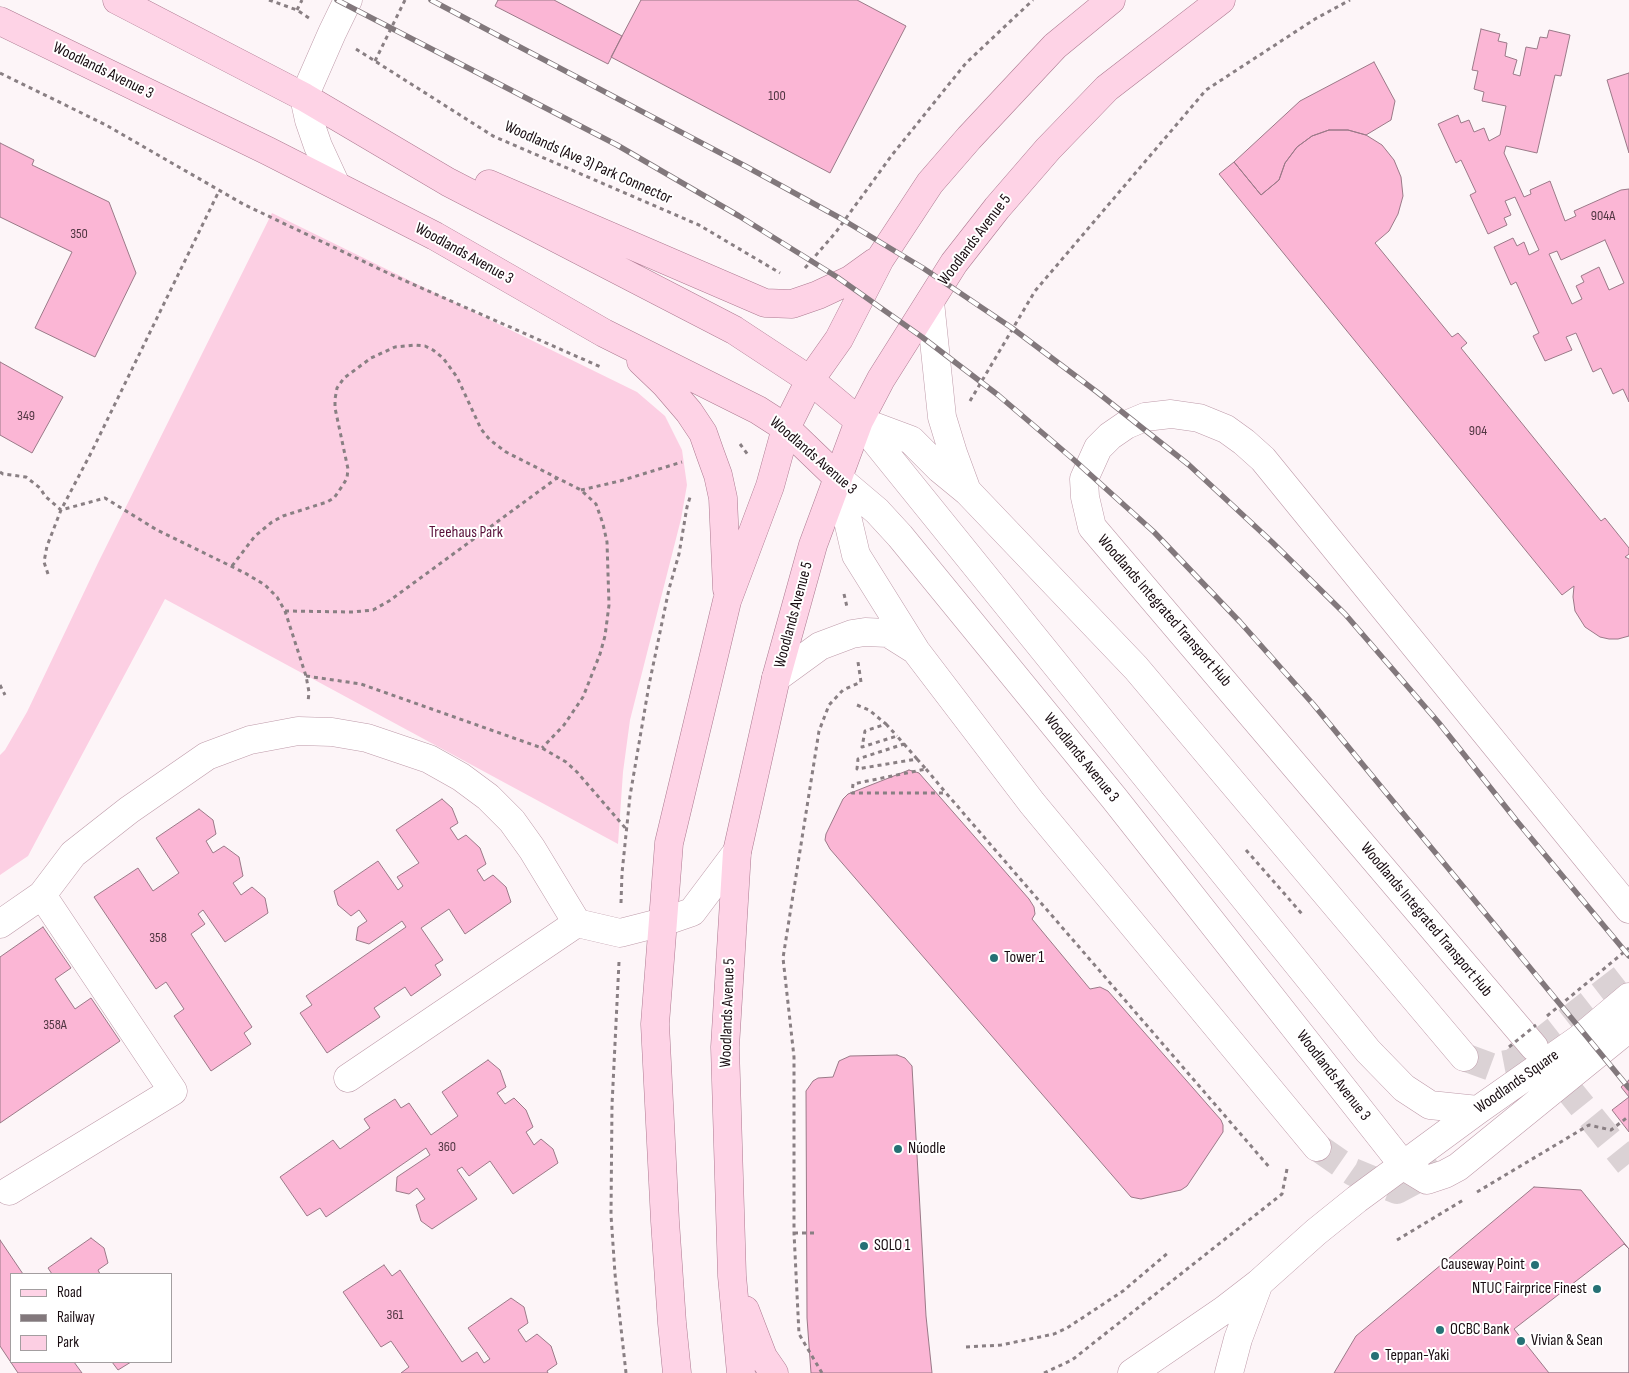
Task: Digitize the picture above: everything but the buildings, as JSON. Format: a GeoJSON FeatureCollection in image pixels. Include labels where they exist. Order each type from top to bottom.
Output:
{"type":"FeatureCollection","features":[{"type":"Feature","properties":{"kind":"main road"},"geometry":{"type":"LineString","coordinates":[[117,0],[304,97],[448,182],[734,330],[810,380],[859,421]]}},
{"type":"Feature","properties":{"kind":"main road"},"geometry":{"type":"LineString","coordinates":[[677,1373],[665,1230],[655,1024],[668,843],[727,601],[770,486],[786,428],[810,380],[838,339],[880,259],[930,183],[969,138],[1055,46],[1111,0]]}},
{"type":"Feature","properties":{"kind":"main road","name":"Woodlands Avenue 5"},"geometry":{"type":"LineString","coordinates":[[741,1373],[732,1276],[725,1046],[738,852],[776,678],[813,545],[859,421],[881,379],[954,263],[997,208],[1048,149],[1107,88],[1221,0]]}},
{"type":"Feature","properties":{"kind":"main road","name":"Woodlands Avenue 3"},"geometry":{"type":"LineString","coordinates":[[0,21],[336,185],[435,236],[604,332],[758,410],[786,428],[838,478]]}},
{"type":"Feature","properties":{"kind":"main road"},"geometry":{"type":"LineString","coordinates":[[352,125],[765,303],[792,304],[818,295],[850,280],[880,259]]}},
{"type":"Feature","properties":{"kind":"main road"},"geometry":{"type":"LineString","coordinates":[[604,332],[643,363],[682,403],[703,433],[718,475],[723,498],[727,601]]}},
{"type":"Feature","properties":{"kind":"main road"},"geometry":{"type":"LineString","coordinates":[[732,1276],[763,1357],[774,1373]]}},
{"type":"Feature","properties":{"kind":"street"},"geometry":{"type":"LineString","coordinates":[[336,185],[318,146],[309,120],[304,97],[348,0]]}},
{"type":"Feature","properties":{"kind":"street"},"geometry":{"type":"LineString","coordinates":[[930,302],[942,417],[968,492]]}},
{"type":"Feature","properties":{"kind":"street","name":"Woodlands Integrated Transport Hub"},"geometry":{"type":"LineString","coordinates":[[1526,1040],[1092,527],[1085,496],[1084,480],[1098,448],[1110,436],[1126,425],[1145,417],[1171,414],[1199,418],[1226,429],[1257,454],[1629,909]]}},
{"type":"Feature","properties":{"kind":"street"},"geometry":{"type":"LineString","coordinates":[[859,421],[911,440],[940,469],[968,492],[1136,668],[1464,1057]]}},
{"type":"Feature","properties":{"kind":"street"},"geometry":{"type":"LineString","coordinates":[[859,421],[1368,1051],[1404,1088],[1430,1104],[1478,1110]]}},
{"type":"Feature","properties":{"kind":"street"},"geometry":{"type":"LineString","coordinates":[[838,478],[856,555],[916,651],[1032,803],[1317,1147]]}},
{"type":"Feature","properties":{"kind":"street","name":"Woodlands Avenue 3"},"geometry":{"type":"LineString","coordinates":[[838,478],[877,511],[900,536],[1114,798],[1404,1166]]}},
{"type":"Feature","properties":{"kind":"street"},"geometry":{"type":"LineString","coordinates":[[776,678],[820,646],[852,634],[865,632],[888,633],[916,651]]}},
{"type":"Feature","properties":{"kind":"street"},"geometry":{"type":"LineString","coordinates":[[0,924],[42,895],[73,854],[128,810],[207,756],[250,740],[298,731],[332,732],[367,738],[429,758],[461,777],[488,797],[512,820],[577,923],[620,933],[692,912],[738,852]]}},
{"type":"Feature","properties":{"kind":"street"},"geometry":{"type":"LineString","coordinates":[[9,1191],[173,1091],[42,895]]}},
{"type":"Feature","properties":{"kind":"street"},"geometry":{"type":"LineString","coordinates":[[348,1078],[577,923]]}},
{"type":"Feature","properties":{"kind":"street","name":"Woodlands Square"},"geometry":{"type":"LineString","coordinates":[[1229,1373],[1238,1339],[1259,1283],[1316,1232],[1478,1110],[1579,1039],[1629,996]]}},
{"type":"Feature","properties":{"kind":"street","name":"Woodlands Square"},"geometry":{"type":"LineString","coordinates":[[1404,1166],[1427,1180],[1445,1174],[1477,1152],[1629,1028]]}},
{"type":"Feature","properties":{"kind":"street"},"geometry":{"type":"LineString","coordinates":[[1132,1373],[1190,1335],[1259,1283]]}},
{"type":"Feature","properties":{"kind":"path"},"geometry":{"type":"LineString","coordinates":[[268,0],[297,10],[302,0]]}},
{"type":"Feature","properties":{"kind":"path","name":"Woodlands (Ave 3) Park Connector"},"geometry":{"type":"LineString","coordinates":[[405,0],[375,62],[493,136],[699,225],[786,277]]}},
{"type":"Feature","properties":{"kind":"path"},"geometry":{"type":"LineString","coordinates":[[800,274],[836,232],[892,155],[966,63],[1033,0]]}},
{"type":"Feature","properties":{"kind":"path"},"geometry":{"type":"LineString","coordinates":[[942,417],[962,414],[1035,291],[1206,90],[1315,18],[1350,0]]}},
{"type":"Feature","properties":{"kind":"path"},"geometry":{"type":"LineString","coordinates":[[0,72],[106,125],[219,191],[392,275],[610,371]]}},
{"type":"Feature","properties":{"kind":"path"},"geometry":{"type":"LineString","coordinates":[[48,574],[44,562],[47,546],[61,510],[92,451],[219,191]]}},
{"type":"Feature","properties":{"kind":"path"},"geometry":{"type":"LineString","coordinates":[[232,566],[255,536],[272,522],[283,516],[327,502],[338,493],[347,478],[348,469],[335,408],[337,388],[344,378],[370,358],[395,347],[425,346],[443,358],[457,377],[481,430],[490,440],[506,452],[581,490],[596,504],[603,524],[607,542],[609,605],[605,636],[596,667],[583,698],[564,725],[542,748]]}},
{"type":"Feature","properties":{"kind":"path"},"geometry":{"type":"LineString","coordinates":[[581,490],[620,481],[710,453]]}},
{"type":"Feature","properties":{"kind":"path"},"geometry":{"type":"LineString","coordinates":[[0,472],[26,477],[40,488],[45,496],[61,510]]}},
{"type":"Feature","properties":{"kind":"path"},"geometry":{"type":"LineString","coordinates":[[285,611],[352,612],[373,610],[390,602],[556,478]]}},
{"type":"Feature","properties":{"kind":"path"},"geometry":{"type":"LineString","coordinates":[[61,510],[105,498],[157,530],[255,578],[271,590],[285,611],[306,676],[309,692],[308,708],[298,731]]}},
{"type":"Feature","properties":{"kind":"path"},"geometry":{"type":"LineString","coordinates":[[306,676],[361,684],[542,748],[566,762],[627,830]]}},
{"type":"Feature","properties":{"kind":"path"},"geometry":{"type":"LineString","coordinates":[[822,1373],[799,1334],[794,1233],[794,1057],[783,958],[819,731],[829,706],[843,690],[861,682]]}},
{"type":"Feature","properties":{"kind":"path"},"geometry":{"type":"LineString","coordinates":[[0,685],[5,695]]}},
{"type":"Feature","properties":{"kind":"path"},"geometry":{"type":"LineString","coordinates":[[857,705],[869,710],[897,736],[1270,1168]]}},
{"type":"Feature","properties":{"kind":"path"},"geometry":{"type":"LineString","coordinates":[[886,724],[865,731],[862,746],[897,736]]}},
{"type":"Feature","properties":{"kind":"path"},"geometry":{"type":"LineString","coordinates":[[904,744],[858,759],[857,769],[917,759]]}},
{"type":"Feature","properties":{"kind":"path"},"geometry":{"type":"LineString","coordinates":[[926,769],[853,784],[852,793],[946,793]]}},
{"type":"Feature","properties":{"kind":"path"},"geometry":{"type":"LineString","coordinates":[[1544,1019],[1629,948]]}},
{"type":"Feature","properties":{"kind":"path"},"geometry":{"type":"LineString","coordinates":[[1397,1240],[1589,1125],[1612,1130],[1629,1116]]}},
{"type":"Feature","properties":{"kind":"path"},"geometry":{"type":"LineString","coordinates":[[1044,1373],[1072,1360],[1282,1194],[1286,1169]]}},
{"type":"Feature","properties":{"kind":"path"},"geometry":{"type":"LineString","coordinates":[[794,1233],[816,1233]]}},
{"type":"Feature","properties":{"kind":"path"},"geometry":{"type":"LineString","coordinates":[[966,1347],[1001,1345],[1054,1334],[1067,1328],[1123,1291],[1169,1252]]}},
{"type":"Feature","properties":{"kind":"green space","name":"Treehaus Park"},"geometry":{"type":"Polygon","coordinates":[[[272,213],[637,392],[665,416],[682,450],[687,485],[681,519],[630,720],[623,772],[618,844],[165,599],[28,856],[0,875],[0,755],[5,750],[27,712],[98,563],[272,213]]]}},
{"type":"Feature","properties":{"kind":"tunnel"},"geometry":{"type":"LineString","coordinates":[[1534,1047],[1629,973]]}},
{"type":"Feature","properties":{"kind":"tunnel"},"geometry":{"type":"LineString","coordinates":[[1464,1057],[1491,1067],[1512,1063],[1534,1047],[1629,1164]]}},
{"type":"Feature","properties":{"kind":"tunnel"},"geometry":{"type":"LineString","coordinates":[[1317,1147],[1353,1172],[1397,1190],[1440,1167]]}},
{"type":"Feature","properties":{"kind":"railway"},"geometry":{"type":"LineString","coordinates":[[337,0],[617,145],[739,216],[837,277],[922,337],[998,395],[1154,532],[1240,622],[1313,704],[1629,1088]]}},
{"type":"Feature","properties":{"kind":"railway"},"geometry":{"type":"LineString","coordinates":[[431,0],[747,167],[840,218],[923,268],[1012,328],[1189,465],[1272,542],[1345,614],[1439,723],[1516,820],[1629,956]]}},
{"type":"Feature","properties":{"kind":"place","name":"Tower 1"},"geometry":{"type":"Point","coordinates":[994,958]}},
{"type":"Feature","properties":{"kind":"place","name":"Núodle"},"geometry":{"type":"Point","coordinates":[898,1149]}},
{"type":"Feature","properties":{"kind":"place","name":"SOLO 1"},"geometry":{"type":"Point","coordinates":[864,1246]}},
{"type":"Feature","properties":{"kind":"place","name":"Causeway Point"},"geometry":{"type":"Point","coordinates":[1535,1265]}},
{"type":"Feature","properties":{"kind":"place","name":"NTUC Fairprice Finest"},"geometry":{"type":"Point","coordinates":[1597,1289]}},
{"type":"Feature","properties":{"kind":"place","name":"OCBC Bank"},"geometry":{"type":"Point","coordinates":[1440,1330]}},
{"type":"Feature","properties":{"kind":"place","name":"Vivian & Sean"},"geometry":{"type":"Point","coordinates":[1521,1341]}},
{"type":"Feature","properties":{"kind":"place","name":"Teppan-Yaki"},"geometry":{"type":"Point","coordinates":[1375,1356]}}]}
